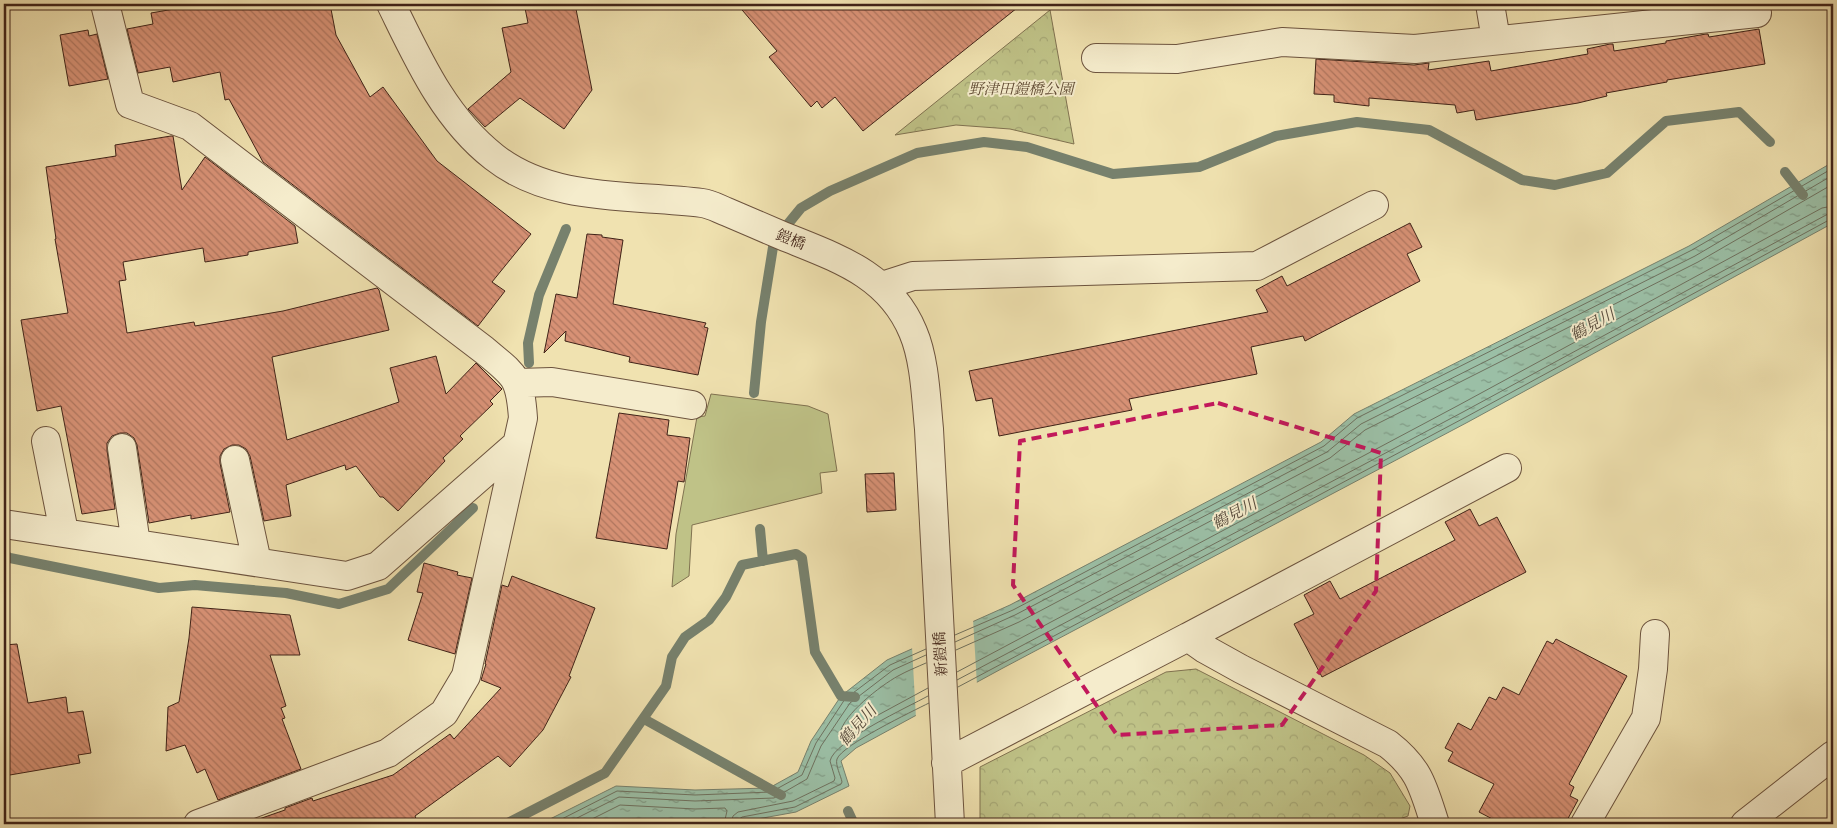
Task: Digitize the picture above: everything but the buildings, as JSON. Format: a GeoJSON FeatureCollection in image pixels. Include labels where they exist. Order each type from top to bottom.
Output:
{"type":"FeatureCollection","features":[{"type":"Feature","properties":{"kind":"street"},"geometry":{"type":"LineString","coordinates":[[105,4],[130,104],[190,126],[484,350],[511,372],[522,392],[523,418],[466,676],[444,713],[388,753],[198,824]]}},
{"type":"Feature","properties":{"kind":"street","name":"鎧橋"},"geometry":{"type":"LineString","coordinates":[[391,4],[417,57],[442,100],[467,132],[494,157],[526,176],[562,188],[598,194],[704,203],[835,257],[878,283]]}},
{"type":"Feature","properties":{"kind":"street"},"geometry":{"type":"LineString","coordinates":[[1490,4],[1496,40]]}},
{"type":"Feature","properties":{"kind":"street"},"geometry":{"type":"LineString","coordinates":[[1096,58],[1176,59],[1282,42],[1415,49],[1757,13]]}},
{"type":"Feature","properties":{"kind":"street"},"geometry":{"type":"LineString","coordinates":[[878,283],[913,276],[1257,266],[1374,205]]}},
{"type":"Feature","properties":{"kind":"street","name":"新鎧橋"},"geometry":{"type":"LineString","coordinates":[[878,283],[902,310],[914,333],[924,373],[929,429],[950,824]]}},
{"type":"Feature","properties":{"kind":"street"},"geometry":{"type":"LineString","coordinates":[[518,383],[552,382],[692,405]]}},
{"type":"Feature","properties":{"kind":"street"},"geometry":{"type":"LineString","coordinates":[[46,441],[64,532]]}},
{"type":"Feature","properties":{"kind":"street"},"geometry":{"type":"LineString","coordinates":[[4,524],[347,576],[378,566],[516,445]]}},
{"type":"Feature","properties":{"kind":"street"},"geometry":{"type":"LineString","coordinates":[[122,448],[136,544]]}},
{"type":"Feature","properties":{"kind":"street"},"geometry":{"type":"LineString","coordinates":[[235,460],[257,562]]}},
{"type":"Feature","properties":{"kind":"street"},"geometry":{"type":"LineString","coordinates":[[946,762],[1188,637],[1507,468]]}},
{"type":"Feature","properties":{"kind":"street"},"geometry":{"type":"LineString","coordinates":[[1585,824],[1646,718],[1653,669],[1655,634]]}},
{"type":"Feature","properties":{"kind":"street"},"geometry":{"type":"LineString","coordinates":[[1188,637],[1241,669],[1388,744],[1405,757],[1421,781],[1431,823]]}},
{"type":"Feature","properties":{"kind":"street"},"geometry":{"type":"LineString","coordinates":[[1745,824],[1833,755]]}},
{"type":"Feature","properties":{"kind":"highlighted area"},"geometry":{"type":"Polygon","coordinates":[[[1218,403],[1381,453],[1376,591],[1282,725],[1117,735],[1013,585],[1020,441],[1218,403]]]}},
{"type":"Feature","properties":{"kind":"green space","name":"野津田鎧橋公園"},"geometry":{"type":"Polygon","coordinates":[[[1050,10],[1074,144],[1010,129],[956,125],[895,135],[1050,10]]]}},
{"type":"Feature","properties":{"kind":"green space"},"geometry":{"type":"Polygon","coordinates":[[[711,394],[808,406],[828,414],[837,471],[820,473],[822,493],[692,525],[689,576],[672,587],[676,534],[697,417],[705,416],[711,394]]]}},
{"type":"Feature","properties":{"kind":"green space"},"geometry":{"type":"Polygon","coordinates":[[[1196,669],[1364,755],[1390,773],[1410,806],[1408,816],[1386,824],[980,824],[980,767],[1166,672],[1196,669]]]}},
{"type":"Feature","properties":{"kind":"water","name":"鶴見川"},"geometry":{"type":"Polygon","coordinates":[[[1833,162],[1833,223],[1468,422],[856,748],[841,761],[849,786],[796,812],[730,824],[540,824],[616,786],[695,790],[769,788],[798,772],[811,741],[841,696],[887,660],[1010,605],[1321,442],[1354,414],[1689,246],[1833,162]]]}},
{"type":"Feature","properties":{"kind":"pier"},"geometry":{"type":"Polygon","coordinates":[[[973,619],[977,685],[916,718],[912,647],[973,619]]]}},
{"type":"Feature","properties":{"kind":"waterway"},"geometry":{"type":"LineString","coordinates":[[754,393],[761,322],[774,241],[801,208],[830,191],[917,153],[984,142],[1027,147],[1113,174],[1199,167],[1276,136],[1357,122],[1429,130],[1522,180],[1555,185],[1607,173],[1666,121],[1739,112],[1770,142]]}},
{"type":"Feature","properties":{"kind":"waterway"},"geometry":{"type":"LineString","coordinates":[[1785,172],[1803,195]]}},
{"type":"Feature","properties":{"kind":"waterway"},"geometry":{"type":"LineString","coordinates":[[529,363],[528,343],[539,295],[566,229]]}},
{"type":"Feature","properties":{"kind":"waterway"},"geometry":{"type":"LineString","coordinates":[[4,555],[10,558],[159,588],[195,585],[286,593],[339,604],[388,589],[473,508]]}},
{"type":"Feature","properties":{"kind":"waterway"},"geometry":{"type":"LineString","coordinates":[[760,529],[763,561]]}},
{"type":"Feature","properties":{"kind":"waterway"},"geometry":{"type":"LineString","coordinates":[[506,824],[605,773],[666,686],[672,657],[685,637],[709,620],[726,597],[742,565],[796,554],[802,558],[815,652],[841,696],[855,697]]}},
{"type":"Feature","properties":{"kind":"waterway"},"geometry":{"type":"LineString","coordinates":[[644,719],[781,795]]}},
{"type":"Feature","properties":{"kind":"waterway"},"geometry":{"type":"LineString","coordinates":[[848,811],[854,824]]}}]}
